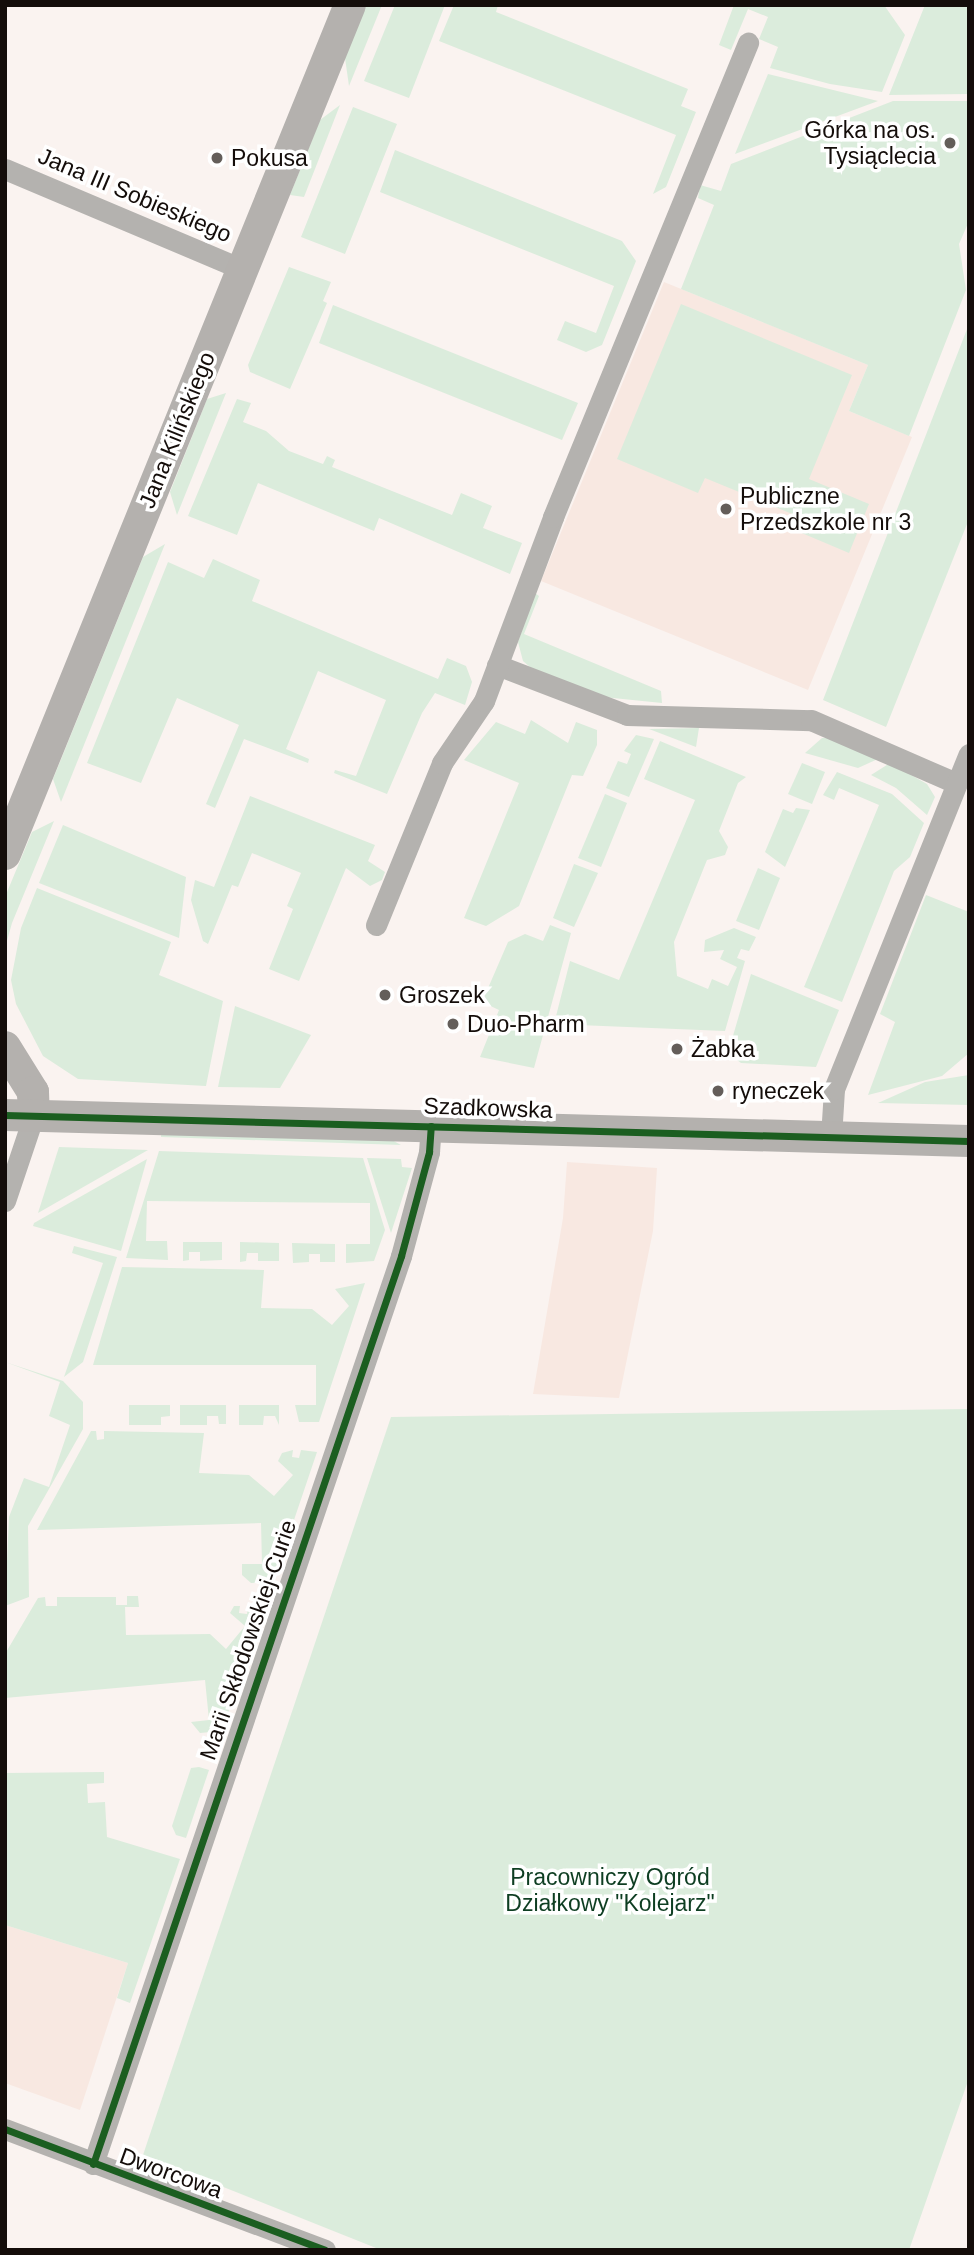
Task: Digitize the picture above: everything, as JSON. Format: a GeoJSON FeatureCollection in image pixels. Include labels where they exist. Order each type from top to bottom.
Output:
{"type":"FeatureCollection","features":[{"type":"Feature","properties":{"kind":"street","name":"Jana Kilińskiego"},"geometry":{"type":"LineString","coordinates":[[5,854],[350,5]]}},
{"type":"Feature","properties":{"kind":"street"},"geometry":{"type":"LineString","coordinates":[[376,925],[442,763],[484,701],[748,43]]}},
{"type":"Feature","properties":{"kind":"street","name":"Jana III Sobieskiego"},"geometry":{"type":"LineString","coordinates":[[5,169],[244,270]]}},
{"type":"Feature","properties":{"kind":"street"},"geometry":{"type":"LineString","coordinates":[[497,665],[627,715],[811,720],[957,783]]}},
{"type":"Feature","properties":{"kind":"street"},"geometry":{"type":"LineString","coordinates":[[831,1137],[834,1089],[969,754]]}},
{"type":"Feature","properties":{"kind":"street"},"geometry":{"type":"LineString","coordinates":[[5,1047],[33,1092],[20,1115],[5,1202]]}},
{"type":"Feature","properties":{"kind":"street","name":"Szadkowska"},"geometry":{"type":"LineString","coordinates":[[20,1115],[969,1141]]}},
{"type":"Feature","properties":{"kind":"street","name":"Marii Skłodowskiej-Curie"},"geometry":{"type":"LineString","coordinates":[[93,2164],[401,1256],[429,1153],[431,1126]]}},
{"type":"Feature","properties":{"kind":"street","name":"Dworcowa"},"geometry":{"type":"LineString","coordinates":[[5,2129],[325,2250]]}},
{"type":"Feature","properties":{"kind":"shaded area","name":"Publiczne Przedszkole nr 3"},"geometry":{"type":"Polygon","coordinates":[[[664,282],[868,365],[849,411],[912,437],[808,690],[541,581],[664,282]]]}},
{"type":"Feature","properties":{"kind":"shaded area"},"geometry":{"type":"Polygon","coordinates":[[[567,1162],[657,1168],[653,1231],[619,1398],[533,1394],[563,1218],[567,1162]]]}},
{"type":"Feature","properties":{"kind":"shaded area"},"geometry":{"type":"Polygon","coordinates":[[[5,1925],[128,1963],[80,2110],[5,2083],[5,1925]]]}},
{"type":"Feature","properties":{"kind":"green space"},"geometry":{"type":"Polygon","coordinates":[[[366,5],[382,5],[349,86],[345,58],[366,5]]]}},
{"type":"Feature","properties":{"kind":"green space"},"geometry":{"type":"Polygon","coordinates":[[[395,5],[445,5],[409,98],[364,81],[395,5]]]}},
{"type":"Feature","properties":{"kind":"green space"},"geometry":{"type":"Polygon","coordinates":[[[454,5],[498,5],[496,12],[688,89],[681,106],[696,112],[666,187],[653,194],[676,135],[439,41],[454,5]]]}},
{"type":"Feature","properties":{"kind":"green space"},"geometry":{"type":"Polygon","coordinates":[[[734,5],[884,5],[905,35],[882,92],[830,84],[770,68],[778,47],[759,39],[768,17],[748,9],[731,50],[719,45],[734,5]]]}},
{"type":"Feature","properties":{"kind":"green space"},"geometry":{"type":"Polygon","coordinates":[[[925,5],[969,5],[969,94],[889,95],[925,5]]]}},
{"type":"Feature","properties":{"kind":"green space"},"geometry":{"type":"Polygon","coordinates":[[[768,74],[878,101],[735,154],[768,74]]]}},
{"type":"Feature","properties":{"kind":"green space"},"geometry":{"type":"Polygon","coordinates":[[[893,101],[969,101],[969,221],[959,244],[966,290],[909,436],[849,411],[868,365],[681,289],[714,205],[698,198],[700,185],[721,191],[731,164],[893,101]]]}},
{"type":"Feature","properties":{"kind":"green space"},"geometry":{"type":"Polygon","coordinates":[[[340,105],[304,197],[290,195],[320,120],[340,105]]]}},
{"type":"Feature","properties":{"kind":"green space"},"geometry":{"type":"Polygon","coordinates":[[[353,107],[397,124],[345,254],[301,237],[353,107]]]}},
{"type":"Feature","properties":{"kind":"green space"},"geometry":{"type":"Polygon","coordinates":[[[395,150],[622,241],[636,261],[602,345],[586,352],[557,340],[565,321],[596,333],[614,286],[380,192],[395,150]]]}},
{"type":"Feature","properties":{"kind":"green space"},"geometry":{"type":"Polygon","coordinates":[[[289,267],[331,282],[323,301],[327,303],[290,389],[250,372],[248,365],[289,267]]]}},
{"type":"Feature","properties":{"kind":"green space"},"geometry":{"type":"Polygon","coordinates":[[[681,304],[852,375],[809,479],[869,504],[849,553],[797,531],[802,518],[705,478],[698,493],[617,459],[681,304]]]}},
{"type":"Feature","properties":{"kind":"green space"},"geometry":{"type":"Polygon","coordinates":[[[333,305],[578,403],[562,440],[319,343],[333,305]]]}},
{"type":"Feature","properties":{"kind":"green space"},"geometry":{"type":"Polygon","coordinates":[[[969,324],[969,519],[886,727],[823,700],[969,324]]]}},
{"type":"Feature","properties":{"kind":"green space"},"geometry":{"type":"Polygon","coordinates":[[[226,393],[177,515],[170,492],[207,399],[226,393]]]}},
{"type":"Feature","properties":{"kind":"green space"},"geometry":{"type":"Polygon","coordinates":[[[237,399],[251,403],[243,422],[266,431],[289,451],[323,464],[327,456],[335,460],[332,467],[452,515],[461,493],[492,506],[483,528],[522,543],[510,574],[379,518],[374,531],[258,483],[237,535],[188,516],[237,399]]]}},
{"type":"Feature","properties":{"kind":"green space"},"geometry":{"type":"Polygon","coordinates":[[[165,544],[61,802],[53,779],[143,557],[165,544]]]}},
{"type":"Feature","properties":{"kind":"green space"},"geometry":{"type":"Polygon","coordinates":[[[213,559],[260,580],[252,601],[438,679],[447,658],[466,666],[472,682],[465,705],[435,693],[422,713],[387,794],[334,773],[335,770],[356,776],[386,700],[318,671],[286,749],[309,759],[308,763],[244,739],[215,808],[206,804],[239,725],[177,698],[141,783],[87,763],[168,562],[204,578],[213,559]]]}},
{"type":"Feature","properties":{"kind":"green space"},"geometry":{"type":"Polygon","coordinates":[[[535,593],[539,596],[524,634],[661,691],[662,703],[603,697],[531,668],[523,661],[518,642],[535,593]]]}},
{"type":"Feature","properties":{"kind":"green space"},"geometry":{"type":"Polygon","coordinates":[[[531,720],[568,743],[576,722],[597,730],[597,745],[583,776],[572,775],[519,906],[486,926],[464,918],[519,783],[464,760],[496,722],[525,734],[531,720]]]}},
{"type":"Feature","properties":{"kind":"green space"},"geometry":{"type":"Polygon","coordinates":[[[699,728],[696,747],[649,729],[699,728]]]}},
{"type":"Feature","properties":{"kind":"green space"},"geometry":{"type":"Polygon","coordinates":[[[636,735],[654,739],[629,797],[606,788],[618,761],[627,764],[631,754],[624,751],[636,735]]]}},
{"type":"Feature","properties":{"kind":"green space"},"geometry":{"type":"Polygon","coordinates":[[[822,738],[829,738],[880,758],[858,768],[805,753],[822,738]]]}},
{"type":"Feature","properties":{"kind":"green space"},"geometry":{"type":"Polygon","coordinates":[[[660,741],[746,777],[738,783],[719,831],[728,847],[725,855],[707,860],[674,942],[677,976],[708,989],[712,979],[728,986],[737,967],[720,959],[724,950],[704,952],[705,940],[734,928],[756,937],[749,951],[741,949],[737,958],[745,961],[725,1031],[554,1024],[570,961],[619,980],[695,800],[644,779],[660,741]]]}},
{"type":"Feature","properties":{"kind":"green space"},"geometry":{"type":"Polygon","coordinates":[[[802,763],[825,772],[812,804],[788,794],[802,763]]]}},
{"type":"Feature","properties":{"kind":"green space"},"geometry":{"type":"Polygon","coordinates":[[[890,763],[927,784],[935,797],[927,815],[896,788],[871,775],[890,763]]]}},
{"type":"Feature","properties":{"kind":"green space"},"geometry":{"type":"Polygon","coordinates":[[[837,772],[892,794],[924,823],[910,857],[894,871],[842,1002],[804,987],[879,805],[839,788],[834,800],[823,795],[837,772]]]}},
{"type":"Feature","properties":{"kind":"green space"},"geometry":{"type":"Polygon","coordinates":[[[605,794],[627,803],[601,867],[578,858],[605,794]]]}},
{"type":"Feature","properties":{"kind":"green space"},"geometry":{"type":"Polygon","coordinates":[[[250,796],[375,845],[368,861],[385,872],[382,880],[370,886],[346,868],[299,981],[269,969],[293,909],[287,906],[301,873],[252,853],[238,887],[232,885],[208,944],[203,941],[191,900],[195,880],[214,887],[250,796]]]}},
{"type":"Feature","properties":{"kind":"green space"},"geometry":{"type":"Polygon","coordinates":[[[796,808],[810,810],[785,867],[765,852],[783,809],[793,813],[796,808]]]}},
{"type":"Feature","properties":{"kind":"green space"},"geometry":{"type":"Polygon","coordinates":[[[54,821],[12,923],[5,948],[5,897],[32,832],[54,821]]]}},
{"type":"Feature","properties":{"kind":"green space"},"geometry":{"type":"Polygon","coordinates":[[[63,825],[186,877],[179,938],[39,883],[63,825]]]}},
{"type":"Feature","properties":{"kind":"green space"},"geometry":{"type":"Polygon","coordinates":[[[574,864],[598,873],[574,927],[553,918],[574,864]]]}},
{"type":"Feature","properties":{"kind":"green space"},"geometry":{"type":"Polygon","coordinates":[[[758,868],[780,878],[759,930],[736,921],[758,868]]]}},
{"type":"Feature","properties":{"kind":"green space"},"geometry":{"type":"Polygon","coordinates":[[[37,888],[171,942],[159,975],[223,1001],[206,1086],[78,1079],[43,1056],[16,1004],[11,980],[21,928],[37,888]]]}},
{"type":"Feature","properties":{"kind":"green space"},"geometry":{"type":"Polygon","coordinates":[[[926,895],[969,912],[969,1053],[942,1076],[868,1095],[895,1022],[880,1014],[926,895]]]}},
{"type":"Feature","properties":{"kind":"green space"},"geometry":{"type":"Polygon","coordinates":[[[550,925],[571,933],[534,1068],[480,1057],[499,1010],[482,1002],[508,942],[525,934],[543,941],[550,925]]]}},
{"type":"Feature","properties":{"kind":"green space"},"geometry":{"type":"Polygon","coordinates":[[[751,974],[839,1010],[816,1067],[741,1063],[728,1053],[751,974]]]}},
{"type":"Feature","properties":{"kind":"green space"},"geometry":{"type":"Polygon","coordinates":[[[235,1006],[311,1035],[280,1088],[218,1087],[235,1006]]]}},
{"type":"Feature","properties":{"kind":"green space"},"geometry":{"type":"Polygon","coordinates":[[[969,1075],[969,1105],[878,1103],[925,1082],[969,1075]]]}},
{"type":"Feature","properties":{"kind":"green space"},"geometry":{"type":"Polygon","coordinates":[[[161,1132],[390,1139],[401,1145],[161,1137],[161,1132]]]}},
{"type":"Feature","properties":{"kind":"green space"},"geometry":{"type":"Polygon","coordinates":[[[59,1147],[148,1150],[38,1213],[59,1147]]]}},
{"type":"Feature","properties":{"kind":"green space"},"geometry":{"type":"Polygon","coordinates":[[[159,1151],[363,1158],[385,1230],[374,1261],[346,1263],[346,1244],[370,1244],[370,1203],[147,1201],[146,1241],[167,1241],[168,1260],[126,1258],[159,1151]]]}},
{"type":"Feature","properties":{"kind":"green space"},"geometry":{"type":"Polygon","coordinates":[[[367,1158],[401,1159],[402,1167],[412,1168],[391,1233],[367,1158]]]}},
{"type":"Feature","properties":{"kind":"green space"},"geometry":{"type":"Polygon","coordinates":[[[147,1159],[121,1251],[33,1226],[34,1223],[147,1159]]]}},
{"type":"Feature","properties":{"kind":"green space"},"geometry":{"type":"Polygon","coordinates":[[[183,1242],[222,1242],[222,1260],[200,1261],[200,1252],[189,1252],[189,1260],[183,1261],[183,1242]]]}},
{"type":"Feature","properties":{"kind":"green space"},"geometry":{"type":"Polygon","coordinates":[[[240,1242],[279,1243],[279,1261],[258,1261],[258,1253],[247,1253],[246,1261],[240,1262],[240,1242]]]}},
{"type":"Feature","properties":{"kind":"green space"},"geometry":{"type":"Polygon","coordinates":[[[292,1243],[335,1244],[335,1262],[320,1262],[320,1254],[309,1254],[309,1262],[293,1263],[292,1243]]]}},
{"type":"Feature","properties":{"kind":"green space"},"geometry":{"type":"Polygon","coordinates":[[[74,1246],[117,1257],[83,1362],[64,1377],[103,1263],[72,1253],[74,1246]]]}},
{"type":"Feature","properties":{"kind":"green space"},"geometry":{"type":"Polygon","coordinates":[[[122,1267],[264,1270],[261,1308],[312,1309],[332,1325],[349,1306],[335,1289],[365,1283],[319,1422],[299,1422],[295,1405],[316,1405],[316,1365],[93,1365],[122,1267]]]}},
{"type":"Feature","properties":{"kind":"green space"},"geometry":{"type":"Polygon","coordinates":[[[5,1362],[63,1381],[83,1402],[83,1429],[28,1526],[29,1597],[5,1606],[9,1517],[24,1478],[49,1487],[70,1425],[49,1416],[60,1382],[5,1362]]]}},
{"type":"Feature","properties":{"kind":"green space"},"geometry":{"type":"Polygon","coordinates":[[[129,1405],[170,1405],[170,1416],[161,1417],[161,1425],[129,1425],[129,1405]]]}},
{"type":"Feature","properties":{"kind":"green space"},"geometry":{"type":"Polygon","coordinates":[[[180,1405],[226,1405],[226,1424],[219,1424],[218,1416],[207,1416],[207,1425],[180,1425],[180,1405]]]}},
{"type":"Feature","properties":{"kind":"green space"},"geometry":{"type":"Polygon","coordinates":[[[239,1405],[279,1405],[279,1425],[275,1416],[264,1416],[263,1425],[239,1425],[239,1405]]]}},
{"type":"Feature","properties":{"kind":"green space","name":"Pracowniczy Ogród Działkowy \"Kolejarz\""},"geometry":{"type":"Polygon","coordinates":[[[969,1409],[969,2078],[909,2250],[381,2250],[143,2155],[391,1417],[969,1409]]]}},
{"type":"Feature","properties":{"kind":"green space"},"geometry":{"type":"Polygon","coordinates":[[[91,1431],[96,1431],[97,1440],[104,1439],[104,1431],[204,1433],[199,1473],[249,1475],[274,1496],[293,1475],[278,1461],[282,1453],[293,1450],[292,1457],[299,1458],[301,1450],[317,1452],[273,1582],[251,1583],[242,1575],[242,1564],[262,1564],[261,1523],[37,1530],[91,1431]]]}},
{"type":"Feature","properties":{"kind":"green space"},"geometry":{"type":"Polygon","coordinates":[[[127,1596],[138,1596],[139,1607],[125,1607],[126,1635],[210,1634],[226,1649],[245,1626],[230,1613],[234,1606],[240,1606],[239,1613],[247,1614],[248,1606],[264,1606],[222,1731],[200,1733],[191,1722],[209,1720],[205,1680],[5,1698],[5,1654],[38,1598],[45,1597],[46,1606],[57,1606],[57,1597],[116,1597],[116,1605],[127,1605],[127,1596]]]}},
{"type":"Feature","properties":{"kind":"green space"},"geometry":{"type":"Polygon","coordinates":[[[191,1768],[209,1770],[186,1838],[176,1835],[172,1826],[191,1768]]]}},
{"type":"Feature","properties":{"kind":"green space"},"geometry":{"type":"Polygon","coordinates":[[[104,1772],[104,1783],[87,1784],[88,1803],[105,1802],[107,1837],[180,1859],[130,2003],[117,1998],[128,1963],[5,1925],[5,1773],[104,1772]]]}},
{"type":"Feature","properties":{"kind":"cycle path"},"geometry":{"type":"LineString","coordinates":[[5,1115],[969,1141]]}},
{"type":"Feature","properties":{"kind":"cycle path"},"geometry":{"type":"LineString","coordinates":[[93,2164],[401,1256],[429,1152],[431,1126]]}},
{"type":"Feature","properties":{"kind":"cycle path"},"geometry":{"type":"LineString","coordinates":[[5,2129],[325,2250]]}},
{"type":"Feature","properties":{"kind":"place","name":"Górka na os. Tysiąclecia"},"geometry":{"type":"Point","coordinates":[950,143]}},
{"type":"Feature","properties":{"kind":"place","name":"Pokusa"},"geometry":{"type":"Point","coordinates":[217,158]}},
{"type":"Feature","properties":{"kind":"place","name":"Publiczne Przedszkole nr 3"},"geometry":{"type":"Point","coordinates":[726,509]}},
{"type":"Feature","properties":{"kind":"place","name":"Groszek"},"geometry":{"type":"Point","coordinates":[385,995]}},
{"type":"Feature","properties":{"kind":"place","name":"Duo-Pharm"},"geometry":{"type":"Point","coordinates":[453,1024]}},
{"type":"Feature","properties":{"kind":"place","name":"Żabka"},"geometry":{"type":"Point","coordinates":[677,1049]}},
{"type":"Feature","properties":{"kind":"place","name":"ryneczek"},"geometry":{"type":"Point","coordinates":[718,1091]}}]}
